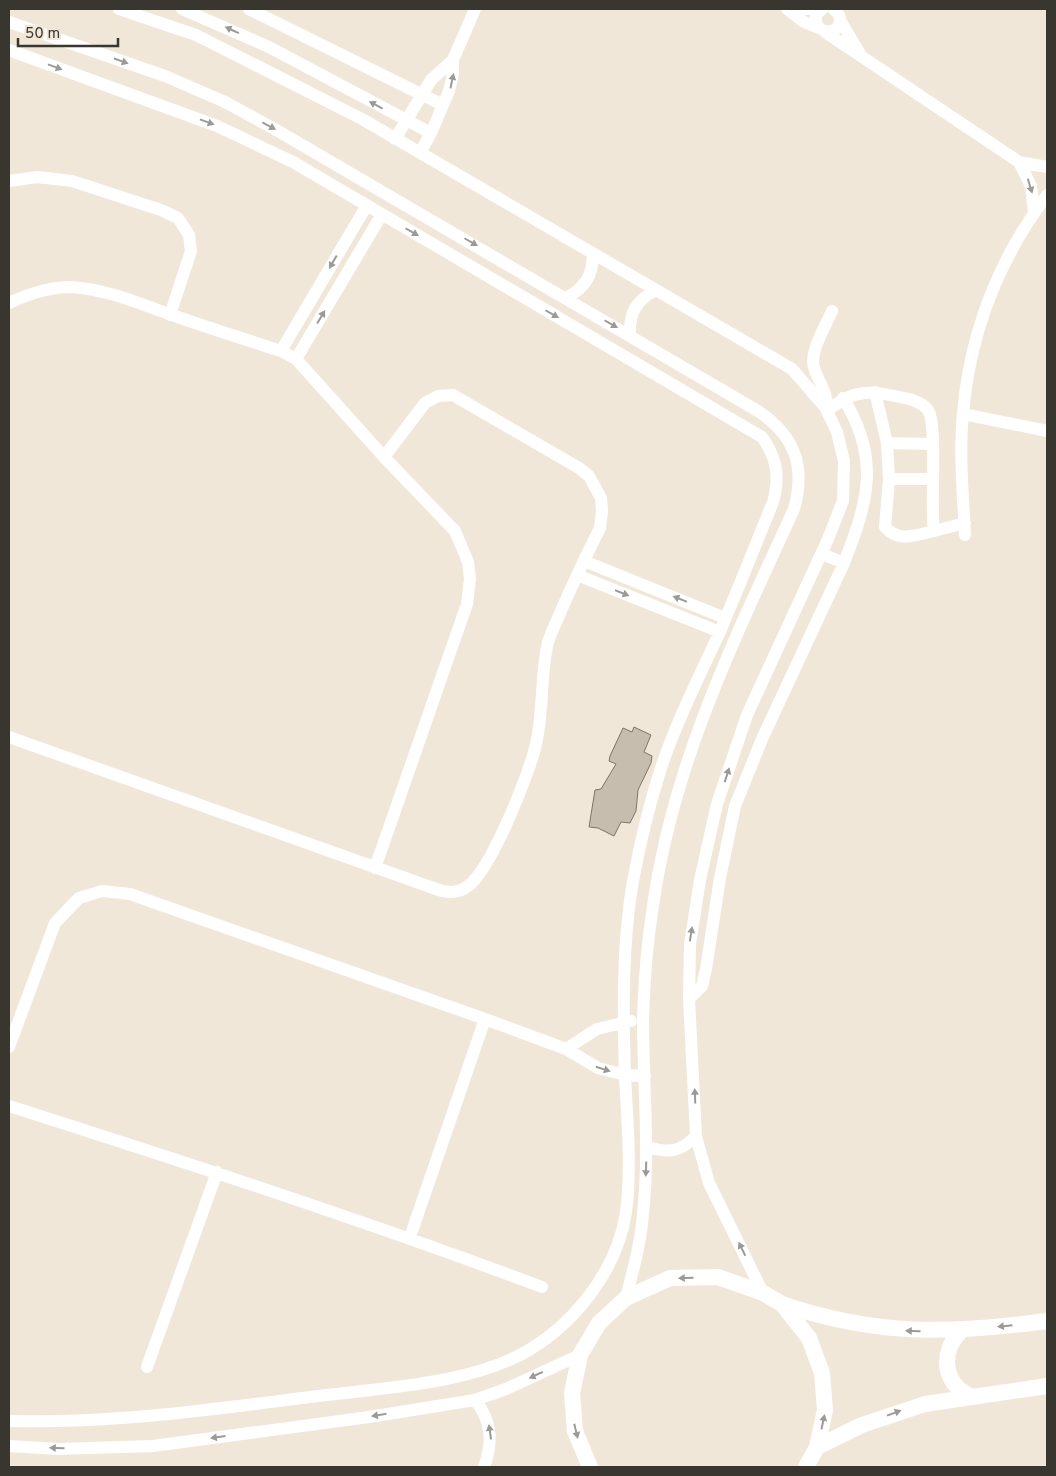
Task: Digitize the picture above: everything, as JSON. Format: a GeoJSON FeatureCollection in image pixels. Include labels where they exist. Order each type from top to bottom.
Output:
{"type":"FeatureCollection","features":[{"type":"Feature","properties":{"kind":"street"},"geometry":{"type":"LineString","coordinates":[[119,9],[150,14],[196,34],[420,153],[792,369],[826,409],[837,432],[844,461],[843,501],[822,554],[747,715],[717,804],[700,880],[690,944],[689,999],[696,1136],[710,1183],[763,1293]]}},
{"type":"Feature","properties":{"kind":"street"},"geometry":{"type":"LineString","coordinates":[[182,9],[269,47],[431,133]]}},
{"type":"Feature","properties":{"kind":"street"},"geometry":{"type":"LineString","coordinates":[[249,9],[443,105]]}},
{"type":"Feature","properties":{"kind":"street"},"geometry":{"type":"LineString","coordinates":[[420,153],[443,105],[453,74],[453,60],[475,9]]}},
{"type":"Feature","properties":{"kind":"street"},"geometry":{"type":"LineString","coordinates":[[787,9],[804,22],[822,30],[840,44],[859,52],[1019,162],[1047,167]]}},
{"type":"Feature","properties":{"kind":"street"},"geometry":{"type":"LineString","coordinates":[[802,9],[821,9],[815,20],[822,30]]}},
{"type":"Feature","properties":{"kind":"street"},"geometry":{"type":"LineString","coordinates":[[822,30],[837,28],[839,14]]}},
{"type":"Feature","properties":{"kind":"street"},"geometry":{"type":"LineString","coordinates":[[839,14],[859,52]]}},
{"type":"Feature","properties":{"kind":"street"},"geometry":{"type":"LineString","coordinates":[[9,22],[165,76],[225,102],[630,334],[774,422],[787,436],[799,472],[799,490],[794,509],[719,675],[696,731],[678,788],[663,846],[653,905],[646,965],[643,1021],[646,1146],[643,1214],[626,1298]]}},
{"type":"Feature","properties":{"kind":"street"},"geometry":{"type":"LineString","coordinates":[[9,50],[217,126],[293,162],[762,437],[776,461],[777,489],[720,632],[661,767],[644,825],[632,884],[626,944],[625,1075],[630,1157],[626,1213],[620,1238],[607,1267],[587,1299],[565,1322],[528,1350],[490,1366],[423,1384],[93,1421],[9,1421]]}},
{"type":"Feature","properties":{"kind":"street"},"geometry":{"type":"LineString","coordinates":[[395,139],[421,94],[440,69],[453,60]]}},
{"type":"Feature","properties":{"kind":"street"},"geometry":{"type":"LineString","coordinates":[[1019,162],[1031,186],[1034,212]]}},
{"type":"Feature","properties":{"kind":"street"},"geometry":{"type":"LineString","coordinates":[[9,181],[37,177],[72,181],[161,210],[178,218],[189,235],[191,251],[170,314]]}},
{"type":"Feature","properties":{"kind":"street"},"geometry":{"type":"LineString","coordinates":[[875,392],[887,443],[888,479],[885,528],[892,535],[901,538],[934,531],[965,529],[962,414],[968,371],[978,329],[989,296],[1011,249],[1047,195]]}},
{"type":"Feature","properties":{"kind":"street"},"geometry":{"type":"LineString","coordinates":[[282,351],[367,205]]}},
{"type":"Feature","properties":{"kind":"street"},"geometry":{"type":"LineString","coordinates":[[296,359],[382,214]]}},
{"type":"Feature","properties":{"kind":"street"},"geometry":{"type":"LineString","coordinates":[[350,234],[364,243]]}},
{"type":"Feature","properties":{"kind":"street"},"geometry":{"type":"LineString","coordinates":[[566,298],[579,291],[588,281],[593,267],[593,253]]}},
{"type":"Feature","properties":{"kind":"street"},"geometry":{"type":"LineString","coordinates":[[9,303],[48,289],[69,287],[91,289],[135,301],[282,351],[296,359],[384,458],[438,510],[455,531],[468,562],[470,579],[464,616],[375,868]]}},
{"type":"Feature","properties":{"kind":"street"},"geometry":{"type":"LineString","coordinates":[[630,334],[630,320],[634,307],[644,296],[656,290]]}},
{"type":"Feature","properties":{"kind":"street"},"geometry":{"type":"LineString","coordinates":[[826,409],[826,395],[815,371],[813,360],[832,310]]}},
{"type":"Feature","properties":{"kind":"street"},"geometry":{"type":"LineString","coordinates":[[826,409],[843,398],[858,392],[875,392],[915,401],[924,405],[932,419],[932,505],[934,531]]}},
{"type":"Feature","properties":{"kind":"street"},"geometry":{"type":"LineString","coordinates":[[9,737],[445,892],[463,889],[478,875],[505,827],[523,786],[536,745],[544,663],[549,640],[600,528],[602,511],[599,492],[589,476],[579,468],[460,398],[438,396],[425,403],[384,458]]}},
{"type":"Feature","properties":{"kind":"street"},"geometry":{"type":"LineString","coordinates":[[689,999],[702,986],[720,878],[736,806],[785,689],[844,563],[861,520],[868,487],[868,465],[864,441],[854,415],[843,398]]}},
{"type":"Feature","properties":{"kind":"street"},"geometry":{"type":"LineString","coordinates":[[962,414],[1047,431]]}},
{"type":"Feature","properties":{"kind":"street"},"geometry":{"type":"LineString","coordinates":[[887,443],[933,444]]}},
{"type":"Feature","properties":{"kind":"street"},"geometry":{"type":"LineString","coordinates":[[888,479],[933,479]]}},
{"type":"Feature","properties":{"kind":"street"},"geometry":{"type":"LineString","coordinates":[[822,554],[844,563]]}},
{"type":"Feature","properties":{"kind":"street"},"geometry":{"type":"LineString","coordinates":[[584,561],[725,618]]}},
{"type":"Feature","properties":{"kind":"street"},"geometry":{"type":"LineString","coordinates":[[577,575],[720,632]]}},
{"type":"Feature","properties":{"kind":"street"},"geometry":{"type":"LineString","coordinates":[[9,1047],[55,922],[79,898],[102,891],[130,894],[485,1019],[566,1049],[598,1068],[625,1075],[645,1076]]}},
{"type":"Feature","properties":{"kind":"street"},"geometry":{"type":"LineString","coordinates":[[410,1237],[485,1019]]}},
{"type":"Feature","properties":{"kind":"street"},"geometry":{"type":"LineString","coordinates":[[566,1049],[597,1029],[625,1022],[643,1021]]}},
{"type":"Feature","properties":{"kind":"street"},"geometry":{"type":"LineString","coordinates":[[9,1106],[217,1172],[410,1237],[542,1287]]}},
{"type":"Feature","properties":{"kind":"street"},"geometry":{"type":"LineString","coordinates":[[646,1146],[659,1151],[679,1150],[696,1136]]}},
{"type":"Feature","properties":{"kind":"street"},"geometry":{"type":"LineString","coordinates":[[147,1367],[217,1172]]}},
{"type":"Feature","properties":{"kind":"street"},"geometry":{"type":"LineString","coordinates":[[590,1467],[575,1431],[573,1412],[572,1393],[580,1355],[599,1323],[626,1298],[670,1278],[718,1277],[763,1293],[782,1304],[818,1316],[870,1327],[931,1332],[1047,1321]]}},
{"type":"Feature","properties":{"kind":"street"},"geometry":{"type":"LineString","coordinates":[[782,1304],[808,1338],[822,1373],[825,1410],[818,1447],[806,1467]]}},
{"type":"Feature","properties":{"kind":"street"},"geometry":{"type":"LineString","coordinates":[[962,1330],[951,1342],[947,1366],[956,1387],[970,1396]]}},
{"type":"Feature","properties":{"kind":"street"},"geometry":{"type":"LineString","coordinates":[[9,1446],[58,1449],[153,1446],[369,1417],[476,1400],[506,1389],[580,1355]]}},
{"type":"Feature","properties":{"kind":"street"},"geometry":{"type":"LineString","coordinates":[[818,1447],[862,1425],[903,1410],[970,1396],[1046,1387]]}},
{"type":"Feature","properties":{"kind":"street"},"geometry":{"type":"LineString","coordinates":[[476,1400],[485,1412],[491,1435],[490,1451],[484,1467]]}},
{"type":"Feature","properties":{"kind":"building"},"geometry":{"type":"Polygon","coordinates":[[[634,727],[651,735],[644,752],[652,756],[651,763],[638,790],[636,811],[630,823],[621,822],[614,836],[598,828],[589,827],[595,790],[601,789],[616,764],[609,761],[623,728],[632,732],[634,727]]]}}]}
